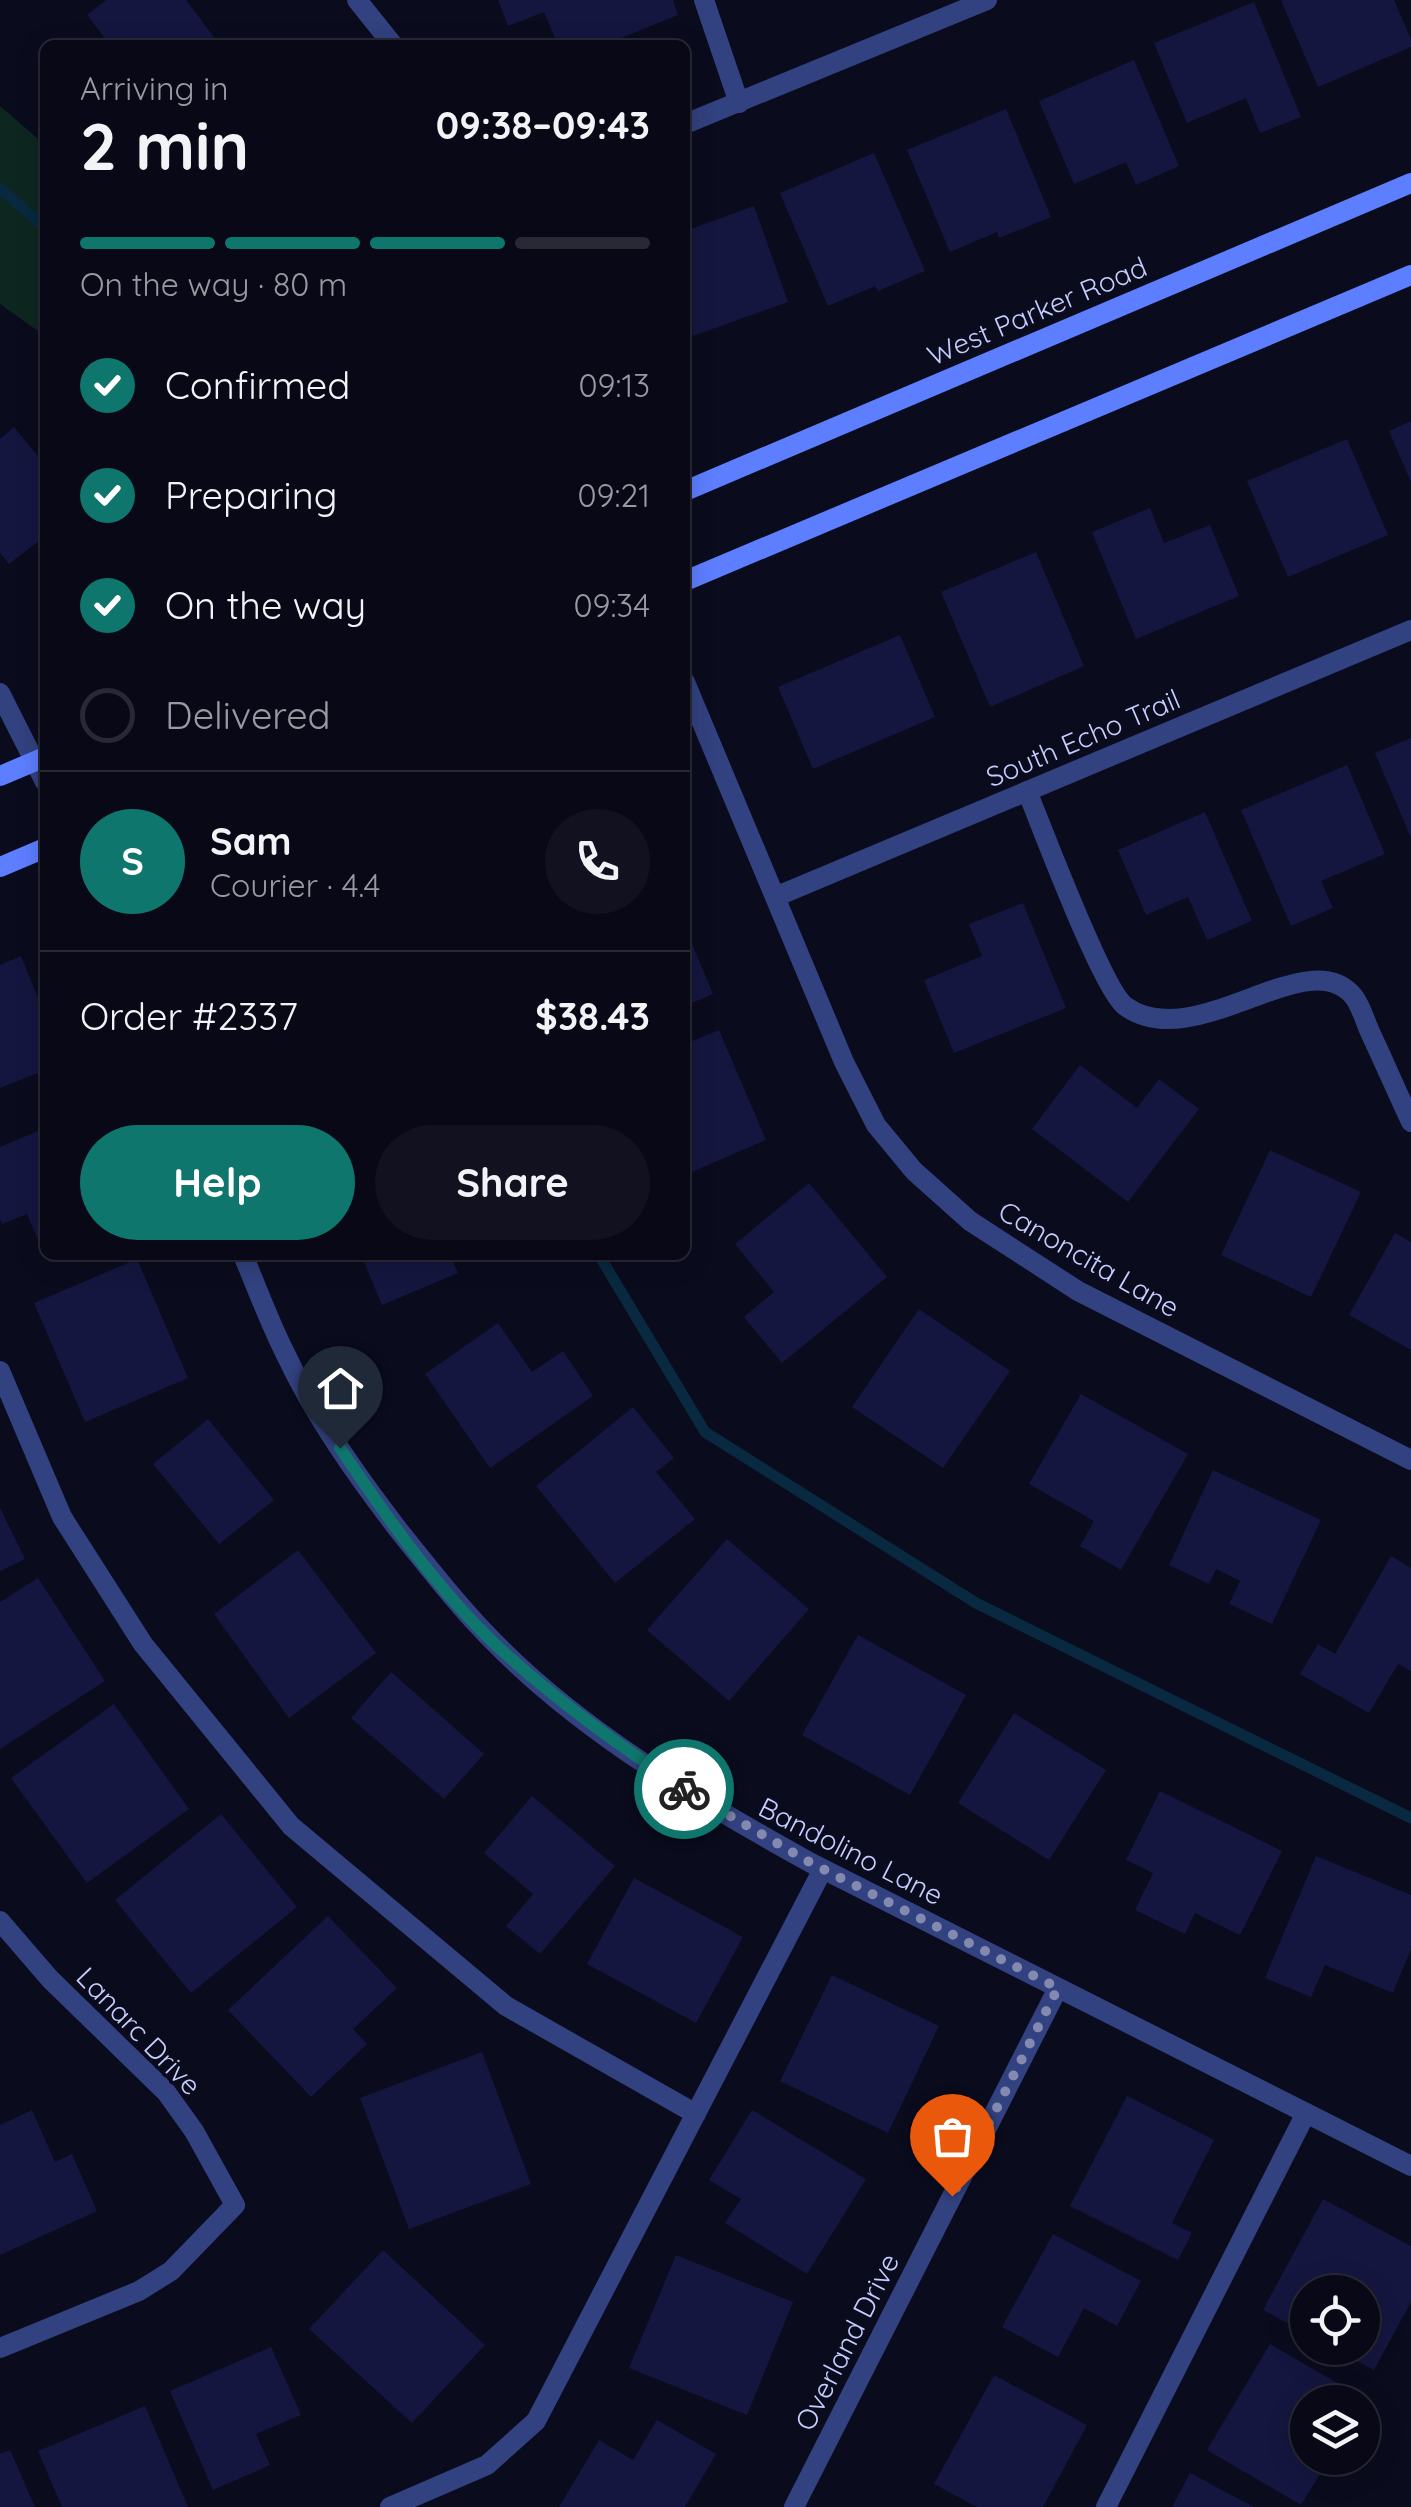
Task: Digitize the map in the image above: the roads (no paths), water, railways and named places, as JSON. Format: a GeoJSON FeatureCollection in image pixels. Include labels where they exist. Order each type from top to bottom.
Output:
{"type":"FeatureCollection","features":[{"type":"Feature","properties":{"kind":"main road","name":"West Parker Road"},"geometry":{"type":"LineString","coordinates":[[690,489],[1411,183]]}},
{"type":"Feature","properties":{"kind":"main road"},"geometry":{"type":"LineString","coordinates":[[690,578],[1411,276]]}},
{"type":"Feature","properties":{"kind":"main road"},"geometry":{"type":"LineString","coordinates":[[0,776],[40,759]]}},
{"type":"Feature","properties":{"kind":"main road"},"geometry":{"type":"LineString","coordinates":[[0,867],[40,850]]}},
{"type":"Feature","properties":{"kind":"street"},"geometry":{"type":"LineString","coordinates":[[357,0],[390,40]]}},
{"type":"Feature","properties":{"kind":"street"},"geometry":{"type":"LineString","coordinates":[[704,0],[740,103]]}},
{"type":"Feature","properties":{"kind":"street"},"geometry":{"type":"LineString","coordinates":[[690,122],[987,0]]}},
{"type":"Feature","properties":{"kind":"street","name":"South Echo Trail"},"geometry":{"type":"LineString","coordinates":[[775,896],[1411,630]]}},
{"type":"Feature","properties":{"kind":"street"},"geometry":{"type":"LineString","coordinates":[[0,693],[40,757]]}},
{"type":"Feature","properties":{"kind":"street","name":"Canoncita Lane"},"geometry":{"type":"LineString","coordinates":[[690,694],[844,1062],[876,1126],[914,1171],[970,1221],[1078,1292],[1411,1460]]}},
{"type":"Feature","properties":{"kind":"street"},"geometry":{"type":"LineString","coordinates":[[1027,791],[1102,970],[1122,1004],[1153,1020],[1188,1020],[1289,985],[1324,979],[1354,996],[1411,1122]]}},
{"type":"Feature","properties":{"kind":"street","name":"Bandolino Lane"},"geometry":{"type":"LineString","coordinates":[[246,1260],[285,1354],[322,1422],[374,1499],[495,1644],[617,1744],[718,1812],[823,1869],[1411,2166]]}},
{"type":"Feature","properties":{"kind":"street"},"geometry":{"type":"LineString","coordinates":[[0,1371],[62,1517],[143,1644],[291,1826],[506,2006],[696,2114]]}},
{"type":"Feature","properties":{"kind":"street"},"geometry":{"type":"LineString","coordinates":[[390,2507],[487,2465],[536,2421],[823,1869]]}},
{"type":"Feature","properties":{"kind":"street","name":"Lanarc Drive"},"geometry":{"type":"LineString","coordinates":[[0,1921],[50,1979],[166,2092],[194,2131],[235,2205],[171,2272],[138,2291],[0,2348]]}},
{"type":"Feature","properties":{"kind":"street","name":"Overland Drive"},"geometry":{"type":"LineString","coordinates":[[794,2507],[1058,1988]]}},
{"type":"Feature","properties":{"kind":"street"},"geometry":{"type":"LineString","coordinates":[[1106,2507],[1306,2113]]}},
{"type":"Feature","properties":{"kind":"waterway"},"geometry":{"type":"LineString","coordinates":[[0,188],[40,224]]}},
{"type":"Feature","properties":{"kind":"waterway"},"geometry":{"type":"LineString","coordinates":[[602,1260],[705,1432],[976,1603],[1411,1818]]}}]}
